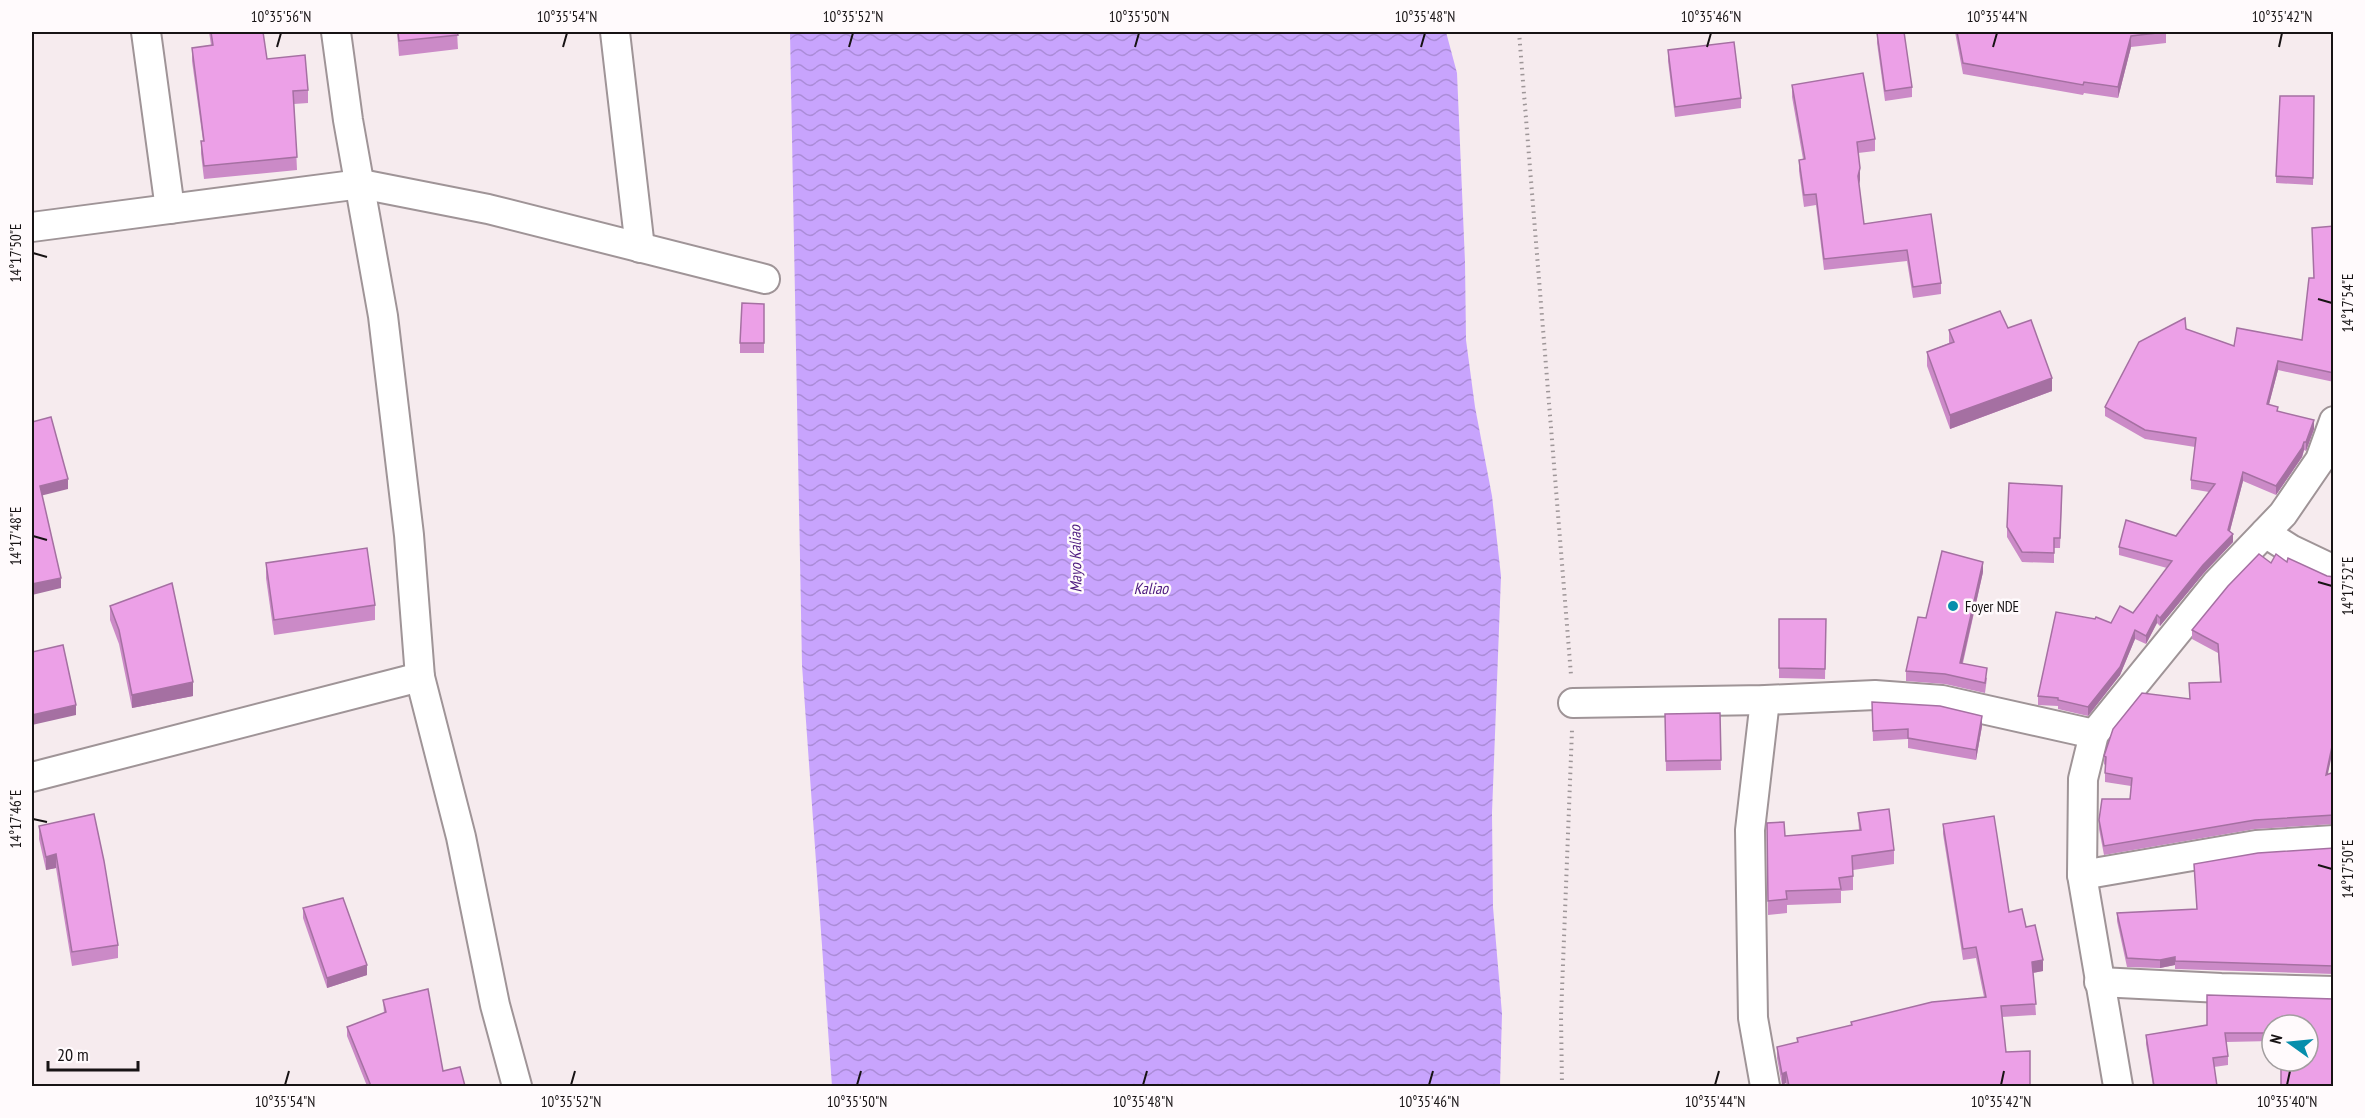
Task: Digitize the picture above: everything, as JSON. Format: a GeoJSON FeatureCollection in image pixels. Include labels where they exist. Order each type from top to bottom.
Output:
{"type":"FeatureCollection","features":[{"type":"Feature","properties":{"kind":"street"},"geometry":{"type":"LineString","coordinates":[[146,32],[170,209]]}},
{"type":"Feature","properties":{"kind":"street"},"geometry":{"type":"LineString","coordinates":[[336,32],[348,120],[383,315],[407,512],[420,677],[461,837],[495,1005],[517,1086]]}},
{"type":"Feature","properties":{"kind":"street"},"geometry":{"type":"LineString","coordinates":[[615,32],[640,248]]}},
{"type":"Feature","properties":{"kind":"street"},"geometry":{"type":"LineString","coordinates":[[32,227],[361,184],[488,209],[765,279]]}},
{"type":"Feature","properties":{"kind":"street"},"geometry":{"type":"LineString","coordinates":[[2118,1086],[2082,875],[2083,779],[2094,734],[2216,584],[2283,514],[2320,460],[2334,422]]}},
{"type":"Feature","properties":{"kind":"street"},"geometry":{"type":"LineString","coordinates":[[2265,533],[2292,550],[2334,570]]}},
{"type":"Feature","properties":{"kind":"street"},"geometry":{"type":"LineString","coordinates":[[32,777],[420,677]]}},
{"type":"Feature","properties":{"kind":"street"},"geometry":{"type":"LineString","coordinates":[[1573,703],[1765,700],[1875,694],[1942,700],[2094,734]]}},
{"type":"Feature","properties":{"kind":"street"},"geometry":{"type":"LineString","coordinates":[[1765,700],[1750,830],[1753,1018],[1765,1086]]}},
{"type":"Feature","properties":{"kind":"street"},"geometry":{"type":"LineString","coordinates":[[2082,875],[2256,845],[2334,840]]}},
{"type":"Feature","properties":{"kind":"street"},"geometry":{"type":"LineString","coordinates":[[2099,982],[2334,991]]}},
{"type":"Feature","properties":{"kind":"path"},"geometry":{"type":"LineString","coordinates":[[1519,32],[1573,703],[1561,1016],[1562,1086]]}},
{"type":"Feature","properties":{"kind":"water","name":"Kaliao"},"geometry":{"type":"Polygon","coordinates":[[[790,32],[1446,32],[1457,73],[1466,340],[1475,407],[1492,496],[1501,576],[1492,813],[1493,907],[1502,1014],[1500,1086],[832,1086],[802,665],[790,32]]]}},
{"type":"Feature","properties":{"kind":"building"},"geometry":{"type":"Polygon","coordinates":[[[211,32],[263,32],[267,59],[305,55],[308,90],[293,91],[297,157],[204,166],[201,141],[204,141],[192,48],[213,45],[211,32]]]}},
{"type":"Feature","properties":{"kind":"building"},"geometry":{"type":"Polygon","coordinates":[[[398,32],[457,32],[458,35],[399,41],[398,32]]]}},
{"type":"Feature","properties":{"kind":"building"},"geometry":{"type":"Polygon","coordinates":[[[1904,32],[1912,87],[1885,91],[1877,33],[1904,32]]]}},
{"type":"Feature","properties":{"kind":"building"},"geometry":{"type":"Polygon","coordinates":[[[1957,32],[2166,32],[2131,36],[2118,87],[2084,82],[2083,85],[1963,63],[1957,32]]]}},
{"type":"Feature","properties":{"kind":"building"},"geometry":{"type":"Polygon","coordinates":[[[1734,42],[1741,98],[1675,107],[1668,50],[1734,42]]]}},
{"type":"Feature","properties":{"kind":"building"},"geometry":{"type":"Polygon","coordinates":[[[1863,73],[1875,139],[1857,142],[1860,168],[1858,176],[1864,224],[1931,214],[1941,283],[1913,287],[1907,250],[1824,259],[1816,194],[1804,195],[1799,160],[1805,159],[1792,85],[1863,73]]]}},
{"type":"Feature","properties":{"kind":"building"},"geometry":{"type":"Polygon","coordinates":[[[2280,96],[2314,96],[2313,178],[2276,176],[2280,96]]]}},
{"type":"Feature","properties":{"kind":"building"},"geometry":{"type":"Polygon","coordinates":[[[2334,226],[2334,373],[2278,361],[2267,404],[2278,407],[2277,411],[2314,420],[2306,442],[2276,486],[2243,472],[2228,530],[2233,534],[2203,565],[2160,618],[2157,615],[2146,636],[2135,630],[2120,667],[2088,707],[2058,700],[2058,698],[2038,696],[2056,612],[2095,619],[2096,617],[2111,623],[2120,606],[2133,613],[2172,561],[2119,547],[2126,520],[2176,536],[2215,484],[2191,480],[2196,438],[2145,430],[2105,407],[2139,342],[2185,318],[2186,329],[2234,346],[2237,328],[2302,340],[2309,278],[2314,278],[2312,228],[2334,226]]]}},
{"type":"Feature","properties":{"kind":"building"},"geometry":{"type":"Polygon","coordinates":[[[742,303],[764,304],[764,343],[740,343],[742,303]]]}},
{"type":"Feature","properties":{"kind":"building"},"geometry":{"type":"Polygon","coordinates":[[[2000,311],[2008,328],[2031,320],[2052,378],[1950,415],[1927,352],[1954,342],[1949,330],[2000,311]]]}},
{"type":"Feature","properties":{"kind":"building"},"geometry":{"type":"Polygon","coordinates":[[[51,417],[68,479],[40,486],[61,578],[32,584],[32,422],[51,417]]]}},
{"type":"Feature","properties":{"kind":"building"},"geometry":{"type":"Polygon","coordinates":[[[2009,483],[2062,486],[2060,538],[2054,538],[2054,553],[2022,552],[2007,527],[2009,483]]]}},
{"type":"Feature","properties":{"kind":"building"},"geometry":{"type":"Polygon","coordinates":[[[367,548],[375,605],[274,620],[266,563],[367,548]]]}},
{"type":"Feature","properties":{"kind":"building"},"geometry":{"type":"Polygon","coordinates":[[[1942,551],[1983,562],[1960,663],[1987,668],[1985,683],[1945,674],[1906,671],[1918,617],[1926,618],[1942,551]]]}},
{"type":"Feature","properties":{"kind":"building"},"geometry":{"type":"Polygon","coordinates":[[[2259,554],[2271,563],[2276,554],[2287,562],[2288,558],[2334,577],[2334,737],[2326,775],[2334,772],[2334,815],[2255,820],[2104,846],[2099,820],[2102,799],[2130,799],[2132,778],[2105,773],[2106,757],[2104,756],[2113,729],[2142,693],[2190,699],[2189,683],[2221,682],[2218,644],[2192,630],[2228,586],[2259,554]]]}},
{"type":"Feature","properties":{"kind":"building"},"geometry":{"type":"Polygon","coordinates":[[[172,583],[193,682],[132,695],[119,630],[110,606],[172,583]]]}},
{"type":"Feature","properties":{"kind":"building"},"geometry":{"type":"Polygon","coordinates":[[[1779,619],[1826,619],[1825,669],[1779,668],[1779,619]]]}},
{"type":"Feature","properties":{"kind":"building"},"geometry":{"type":"Polygon","coordinates":[[[63,645],[76,705],[32,715],[32,652],[63,645]]]}},
{"type":"Feature","properties":{"kind":"building"},"geometry":{"type":"Polygon","coordinates":[[[1872,702],[1940,706],[1982,716],[1976,750],[1908,738],[1908,729],[1873,731],[1872,702]]]}},
{"type":"Feature","properties":{"kind":"building"},"geometry":{"type":"Polygon","coordinates":[[[1720,713],[1721,760],[1666,761],[1665,714],[1720,713]]]}},
{"type":"Feature","properties":{"kind":"building"},"geometry":{"type":"Polygon","coordinates":[[[1889,809],[1894,850],[1852,856],[1853,876],[1839,878],[1841,889],[1786,891],[1787,899],[1768,901],[1767,823],[1784,822],[1785,836],[1861,830],[1858,813],[1889,809]]]}},
{"type":"Feature","properties":{"kind":"building"},"geometry":{"type":"Polygon","coordinates":[[[94,814],[118,945],[72,952],[56,854],[46,857],[39,826],[94,814]]]}},
{"type":"Feature","properties":{"kind":"building"},"geometry":{"type":"Polygon","coordinates":[[[1994,816],[2009,912],[2022,909],[2026,927],[2035,925],[2043,960],[2032,962],[2036,1004],[2001,1006],[2006,1052],[2030,1051],[2030,1086],[1789,1086],[1786,1072],[1782,1074],[1777,1047],[1798,1042],[1797,1038],[1852,1025],[1851,1022],[1932,1002],[1986,997],[1976,947],[1963,949],[1943,824],[1994,816]]]}},
{"type":"Feature","properties":{"kind":"building"},"geometry":{"type":"Polygon","coordinates":[[[2334,848],[2334,966],[2175,961],[2175,957],[2160,960],[2127,958],[2117,913],[2197,909],[2194,864],[2258,853],[2334,848]]]}},
{"type":"Feature","properties":{"kind":"building"},"geometry":{"type":"Polygon","coordinates":[[[343,898],[367,965],[327,978],[303,908],[343,898]]]}},
{"type":"Feature","properties":{"kind":"building"},"geometry":{"type":"Polygon","coordinates":[[[428,989],[443,1071],[460,1067],[465,1086],[371,1086],[347,1027],[386,1012],[383,1000],[428,989]]]}},
{"type":"Feature","properties":{"kind":"building"},"geometry":{"type":"Polygon","coordinates":[[[2207,995],[2334,999],[2334,1086],[2281,1086],[2281,1073],[2320,1073],[2320,1013],[2260,1013],[2260,1033],[2225,1033],[2228,1056],[2213,1058],[2217,1086],[2154,1086],[2146,1035],[2207,1025],[2207,995]]]}},
{"type":"Feature","properties":{"kind":"place","name":"Foyer NDE"},"geometry":{"type":"Point","coordinates":[1953,606]}},
{"type":"Feature","properties":{"kind":"water label","name":"Mayo Kaliao"},"geometry":{"type":"Point","coordinates":[1075,559]}}]}
